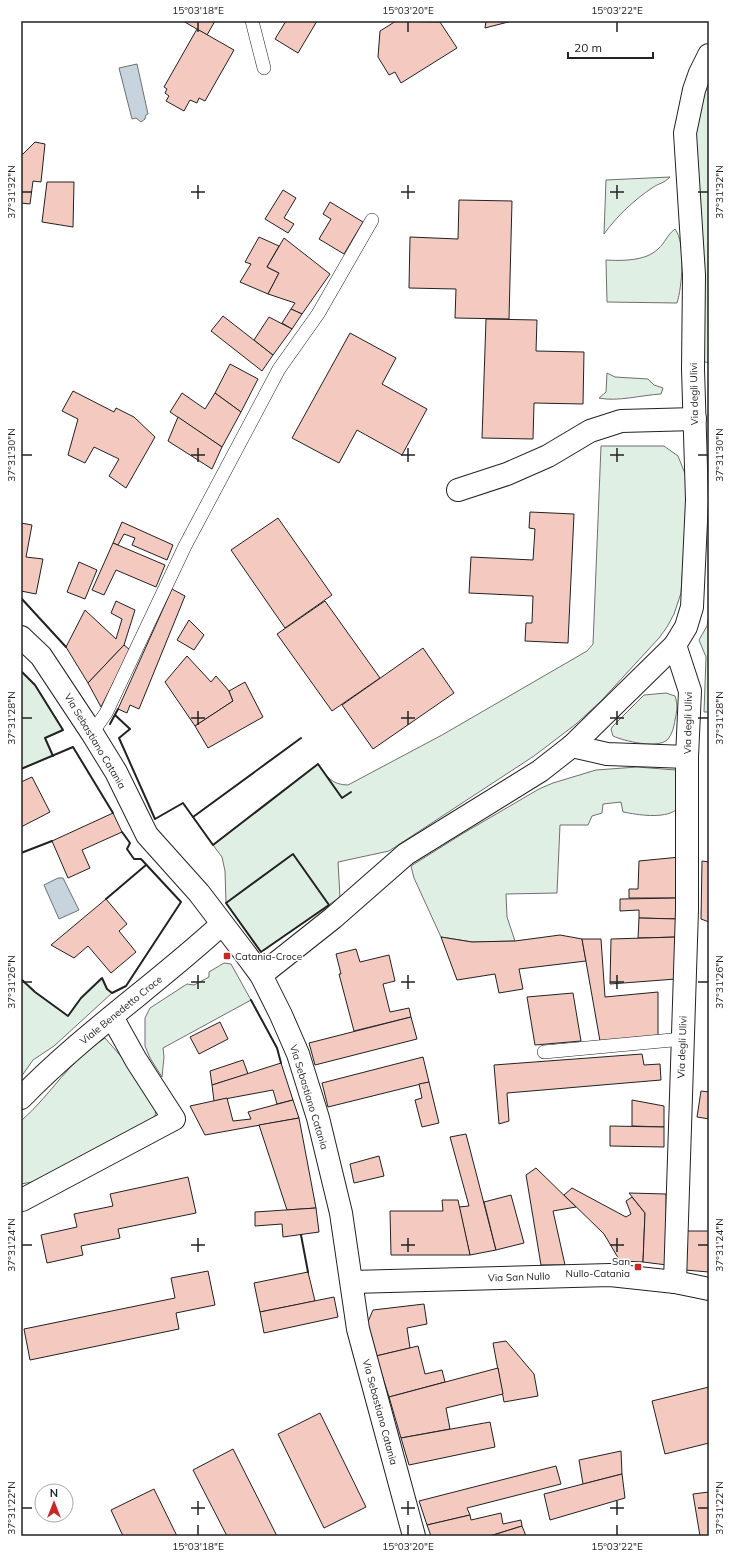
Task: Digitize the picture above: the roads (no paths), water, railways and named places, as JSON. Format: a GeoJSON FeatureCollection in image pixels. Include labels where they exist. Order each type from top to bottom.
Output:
{"type":"FeatureCollection","features":[{"type":"Feature","properties":{"kind":"street","name":"Via degli Ulivi"},"geometry":{"type":"LineString","coordinates":[[675,1282],[687,910],[687,757],[690,691],[675,645],[686,627],[692,607],[703,500],[695,418],[694,275],[685,133],[694,90],[709,55]]}},
{"type":"Feature","properties":{"kind":"street"},"geometry":{"type":"LineString","coordinates":[[458,490],[507,474],[548,456],[590,431],[621,421],[695,418]]}},
{"type":"Feature","properties":{"kind":"street","name":"Via Sebastiano Catania"},"geometry":{"type":"LineString","coordinates":[[21,637],[41,656],[92,733],[116,772],[147,835],[199,893],[261,975],[298,1054],[318,1118],[341,1213],[358,1329],[411,1535]]}},
{"type":"Feature","properties":{"kind":"street"},"geometry":{"type":"LineString","coordinates":[[261,975],[333,918],[406,854],[540,771],[572,746],[675,645]]}},
{"type":"Feature","properties":{"kind":"street"},"geometry":{"type":"LineString","coordinates":[[572,746],[607,754],[687,757]]}},
{"type":"Feature","properties":{"kind":"street","name":"Viale Benedetto Croce"},"geometry":{"type":"LineString","coordinates":[[21,1098],[76,1047],[222,924]]}},
{"type":"Feature","properties":{"kind":"street"},"geometry":{"type":"LineString","coordinates":[[22,1200],[174,1120],[136,1060],[112,1017]]}},
{"type":"Feature","properties":{"kind":"street","name":"Via San Nullo"},"geometry":{"type":"LineString","coordinates":[[352,1282],[610,1275],[675,1282],[709,1289]]}},
{"type":"Feature","properties":{"kind":"lane"},"geometry":{"type":"LineString","coordinates":[[252,21],[264,68]]}},
{"type":"Feature","properties":{"kind":"lane"},"geometry":{"type":"LineString","coordinates":[[92,733],[106,713],[185,546],[279,369],[318,314],[372,220]]}},
{"type":"Feature","properties":{"kind":"lane"},"geometry":{"type":"LineString","coordinates":[[544,1052],[683,1039]]}},
{"type":"Feature","properties":{"kind":"place","name":"Catania-Croce"},"geometry":{"type":"Point","coordinates":[227,956]}},
{"type":"Feature","properties":{"kind":"place","name":"San Nullo-Catania"},"geometry":{"type":"Point","coordinates":[638,1267]}}]}
